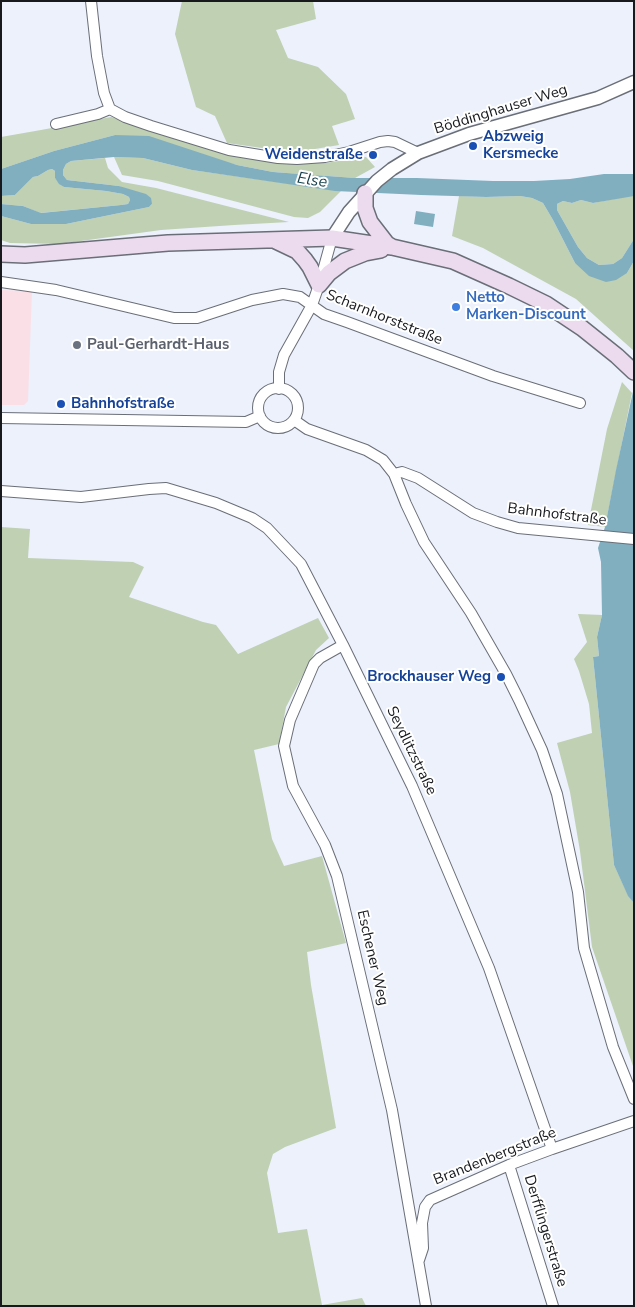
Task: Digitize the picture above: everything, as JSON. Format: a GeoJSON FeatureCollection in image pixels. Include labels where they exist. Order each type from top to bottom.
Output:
{"type":"FeatureCollection","features":[{"type":"Feature","properties":{"kind":"main road"},"geometry":{"type":"LineString","coordinates":[[365,193],[365,208],[370,222],[387,244],[392,246]]}},
{"type":"Feature","properties":{"kind":"main road"},"geometry":{"type":"LineString","coordinates":[[1,254],[25,255],[168,243],[332,238],[392,246],[453,261],[546,304],[582,328],[634,372]]}},
{"type":"Feature","properties":{"kind":"main road"},"geometry":{"type":"LineString","coordinates":[[272,240],[297,251],[310,267],[319,285],[329,273],[348,259],[392,246]]}},
{"type":"Feature","properties":{"kind":"street"},"geometry":{"type":"LineString","coordinates":[[91,1],[97,56],[104,93],[110,109],[125,116],[229,150],[278,158],[297,159],[325,156],[350,152],[388,141],[395,142],[418,153]]}},
{"type":"Feature","properties":{"kind":"street","name":"Böddinghauser Weg"},"geometry":{"type":"LineString","coordinates":[[279,389],[279,372],[284,355],[312,305],[332,238],[345,216],[377,181],[418,153],[469,134],[598,98],[634,82]]}},
{"type":"Feature","properties":{"kind":"street"},"geometry":{"type":"LineString","coordinates":[[56,124],[98,114],[110,109]]}},
{"type":"Feature","properties":{"kind":"street","name":"Scharnhorststraße"},"geometry":{"type":"LineString","coordinates":[[1,282],[56,290],[174,318],[198,318],[252,300],[283,294],[300,297],[324,314],[493,376],[580,403]]}},
{"type":"Feature","properties":{"kind":"street"},"geometry":{"type":"LineString","coordinates":[[279,389],[288,391],[295,398],[298,410],[294,420],[286,427],[276,428],[267,425],[263,421],[260,416],[259,405],[262,398],[270,391],[279,389]]}},
{"type":"Feature","properties":{"kind":"street"},"geometry":{"type":"LineString","coordinates":[[1,418],[246,422],[260,416]]}},
{"type":"Feature","properties":{"kind":"street"},"geometry":{"type":"LineString","coordinates":[[294,420],[307,429],[366,450],[383,460],[394,474],[424,542],[470,613],[506,674],[542,750],[557,794],[578,892],[584,948],[613,1047],[634,1099]]}},
{"type":"Feature","properties":{"kind":"street","name":"Bahnhofstraße"},"geometry":{"type":"LineString","coordinates":[[394,474],[402,472],[418,478],[473,513],[518,528],[634,539]]}},
{"type":"Feature","properties":{"kind":"street","name":"Seydlitzstraße"},"geometry":{"type":"LineString","coordinates":[[1,491],[81,497],[166,488],[216,503],[252,518],[267,528],[301,564],[412,786],[489,968],[552,1149]]}},
{"type":"Feature","properties":{"kind":"street","name":"Eschener Weg"},"geometry":{"type":"LineString","coordinates":[[343,645],[320,658],[314,664],[290,720],[284,746],[293,786],[325,845],[337,876],[392,1110],[426,1306]]}},
{"type":"Feature","properties":{"kind":"street","name":"Brandenbergstraße"},"geometry":{"type":"LineString","coordinates":[[418,1263],[423,1248],[422,1223],[425,1207],[430,1200],[552,1149],[634,1121]]}},
{"type":"Feature","properties":{"kind":"street","name":"Derfflingerstraße"},"geometry":{"type":"LineString","coordinates":[[509,1166],[553,1306]]}},
{"type":"Feature","properties":{"kind":"shaded area"},"geometry":{"type":"Polygon","coordinates":[[[1,290],[32,291],[28,401],[24,405],[1,405],[1,290]]]}},
{"type":"Feature","properties":{"kind":"green space"},"geometry":{"type":"Polygon","coordinates":[[[182,1],[313,1],[316,19],[276,30],[288,58],[318,67],[346,94],[355,119],[332,126],[339,145],[303,151],[269,149],[227,143],[215,116],[196,107],[175,34],[182,1]]]}},
{"type":"Feature","properties":{"kind":"green space"},"geometry":{"type":"Polygon","coordinates":[[[111,117],[225,154],[277,163],[325,163],[366,157],[375,167],[355,178],[273,172],[115,135],[54,151],[1,169],[1,137],[111,117]]]}},
{"type":"Feature","properties":{"kind":"green space"},"geometry":{"type":"Polygon","coordinates":[[[114,157],[143,158],[192,170],[341,191],[320,212],[308,218],[294,217],[158,181],[122,175],[114,157]]]}},
{"type":"Feature","properties":{"kind":"green space"},"geometry":{"type":"Polygon","coordinates":[[[105,158],[108,168],[122,182],[156,188],[289,222],[161,230],[59,244],[10,243],[1,240],[1,216],[31,224],[66,224],[149,207],[152,204],[119,186],[67,180],[63,175],[66,164],[71,161],[105,158]]]}},
{"type":"Feature","properties":{"kind":"green space"},"geometry":{"type":"Polygon","coordinates":[[[52,169],[55,171],[55,178],[64,187],[123,194],[129,197],[130,200],[128,204],[40,213],[23,206],[1,204],[1,196],[15,195],[33,177],[52,169]]]}},
{"type":"Feature","properties":{"kind":"green space"},"geometry":{"type":"Polygon","coordinates":[[[459,196],[520,196],[532,198],[543,203],[575,263],[627,273],[634,261],[634,351],[576,299],[483,248],[452,236],[459,196]]]}},
{"type":"Feature","properties":{"kind":"green space"},"geometry":{"type":"Polygon","coordinates":[[[634,196],[634,239],[622,258],[613,264],[599,265],[587,258],[578,247],[557,210],[557,204],[563,201],[572,203],[581,200],[593,203],[634,196]]]}},
{"type":"Feature","properties":{"kind":"green space"},"geometry":{"type":"Polygon","coordinates":[[[622,382],[632,393],[605,527],[588,525],[607,429],[622,382]]]}},
{"type":"Feature","properties":{"kind":"green space"},"geometry":{"type":"Polygon","coordinates":[[[1,527],[30,529],[28,558],[133,562],[144,567],[129,597],[216,625],[238,654],[318,618],[329,638],[316,650],[286,707],[279,744],[254,750],[272,839],[284,866],[322,856],[346,943],[307,952],[336,1128],[285,1147],[273,1154],[267,1173],[278,1233],[307,1229],[322,1305],[362,1298],[366,1306],[1,1306],[1,527]]]}},
{"type":"Feature","properties":{"kind":"green space"},"geometry":{"type":"Polygon","coordinates":[[[578,614],[602,615],[597,637],[599,656],[593,657],[614,865],[628,895],[634,903],[634,1069],[592,947],[580,851],[570,792],[557,743],[592,733],[589,704],[574,659],[587,642],[578,614]]]}},
{"type":"Feature","properties":{"kind":"water","name":"Else"},"geometry":{"type":"Polygon","coordinates":[[[115,135],[149,136],[237,165],[273,172],[355,178],[493,181],[534,181],[570,179],[604,174],[634,174],[634,196],[593,203],[581,200],[572,203],[563,201],[557,204],[557,210],[578,247],[587,258],[599,265],[613,264],[622,258],[634,239],[634,261],[627,273],[616,280],[606,282],[589,276],[575,263],[543,203],[532,198],[520,196],[486,197],[335,191],[192,170],[143,158],[114,157],[71,161],[66,164],[63,175],[67,180],[119,186],[146,194],[151,198],[152,204],[149,207],[66,224],[31,224],[1,216],[1,204],[23,206],[41,213],[128,204],[129,197],[123,194],[64,187],[55,178],[55,171],[52,169],[33,177],[15,195],[1,196],[1,169],[54,151],[115,135]]]}},
{"type":"Feature","properties":{"kind":"water"},"geometry":{"type":"Polygon","coordinates":[[[416,211],[435,214],[433,227],[414,224],[416,211]]]}},
{"type":"Feature","properties":{"kind":"water"},"geometry":{"type":"Polygon","coordinates":[[[634,387],[634,903],[628,896],[614,865],[593,657],[599,656],[597,637],[602,615],[601,562],[598,548],[605,527],[634,387]]]}},
{"type":"Feature","properties":{"kind":"place","name":"Abzweig Kersmecke"},"geometry":{"type":"Point","coordinates":[473,146]}},
{"type":"Feature","properties":{"kind":"place","name":"Weidenstraße"},"geometry":{"type":"Point","coordinates":[373,155]}},
{"type":"Feature","properties":{"kind":"place","name":"Netto Marken-Discount"},"geometry":{"type":"Point","coordinates":[456,307]}},
{"type":"Feature","properties":{"kind":"place","name":"Paul-Gerhardt-Haus"},"geometry":{"type":"Point","coordinates":[77,345]}},
{"type":"Feature","properties":{"kind":"place","name":"Bahnhofstraße"},"geometry":{"type":"Point","coordinates":[61,404]}},
{"type":"Feature","properties":{"kind":"place","name":"Brockhauser Weg"},"geometry":{"type":"Point","coordinates":[501,677]}}]}
